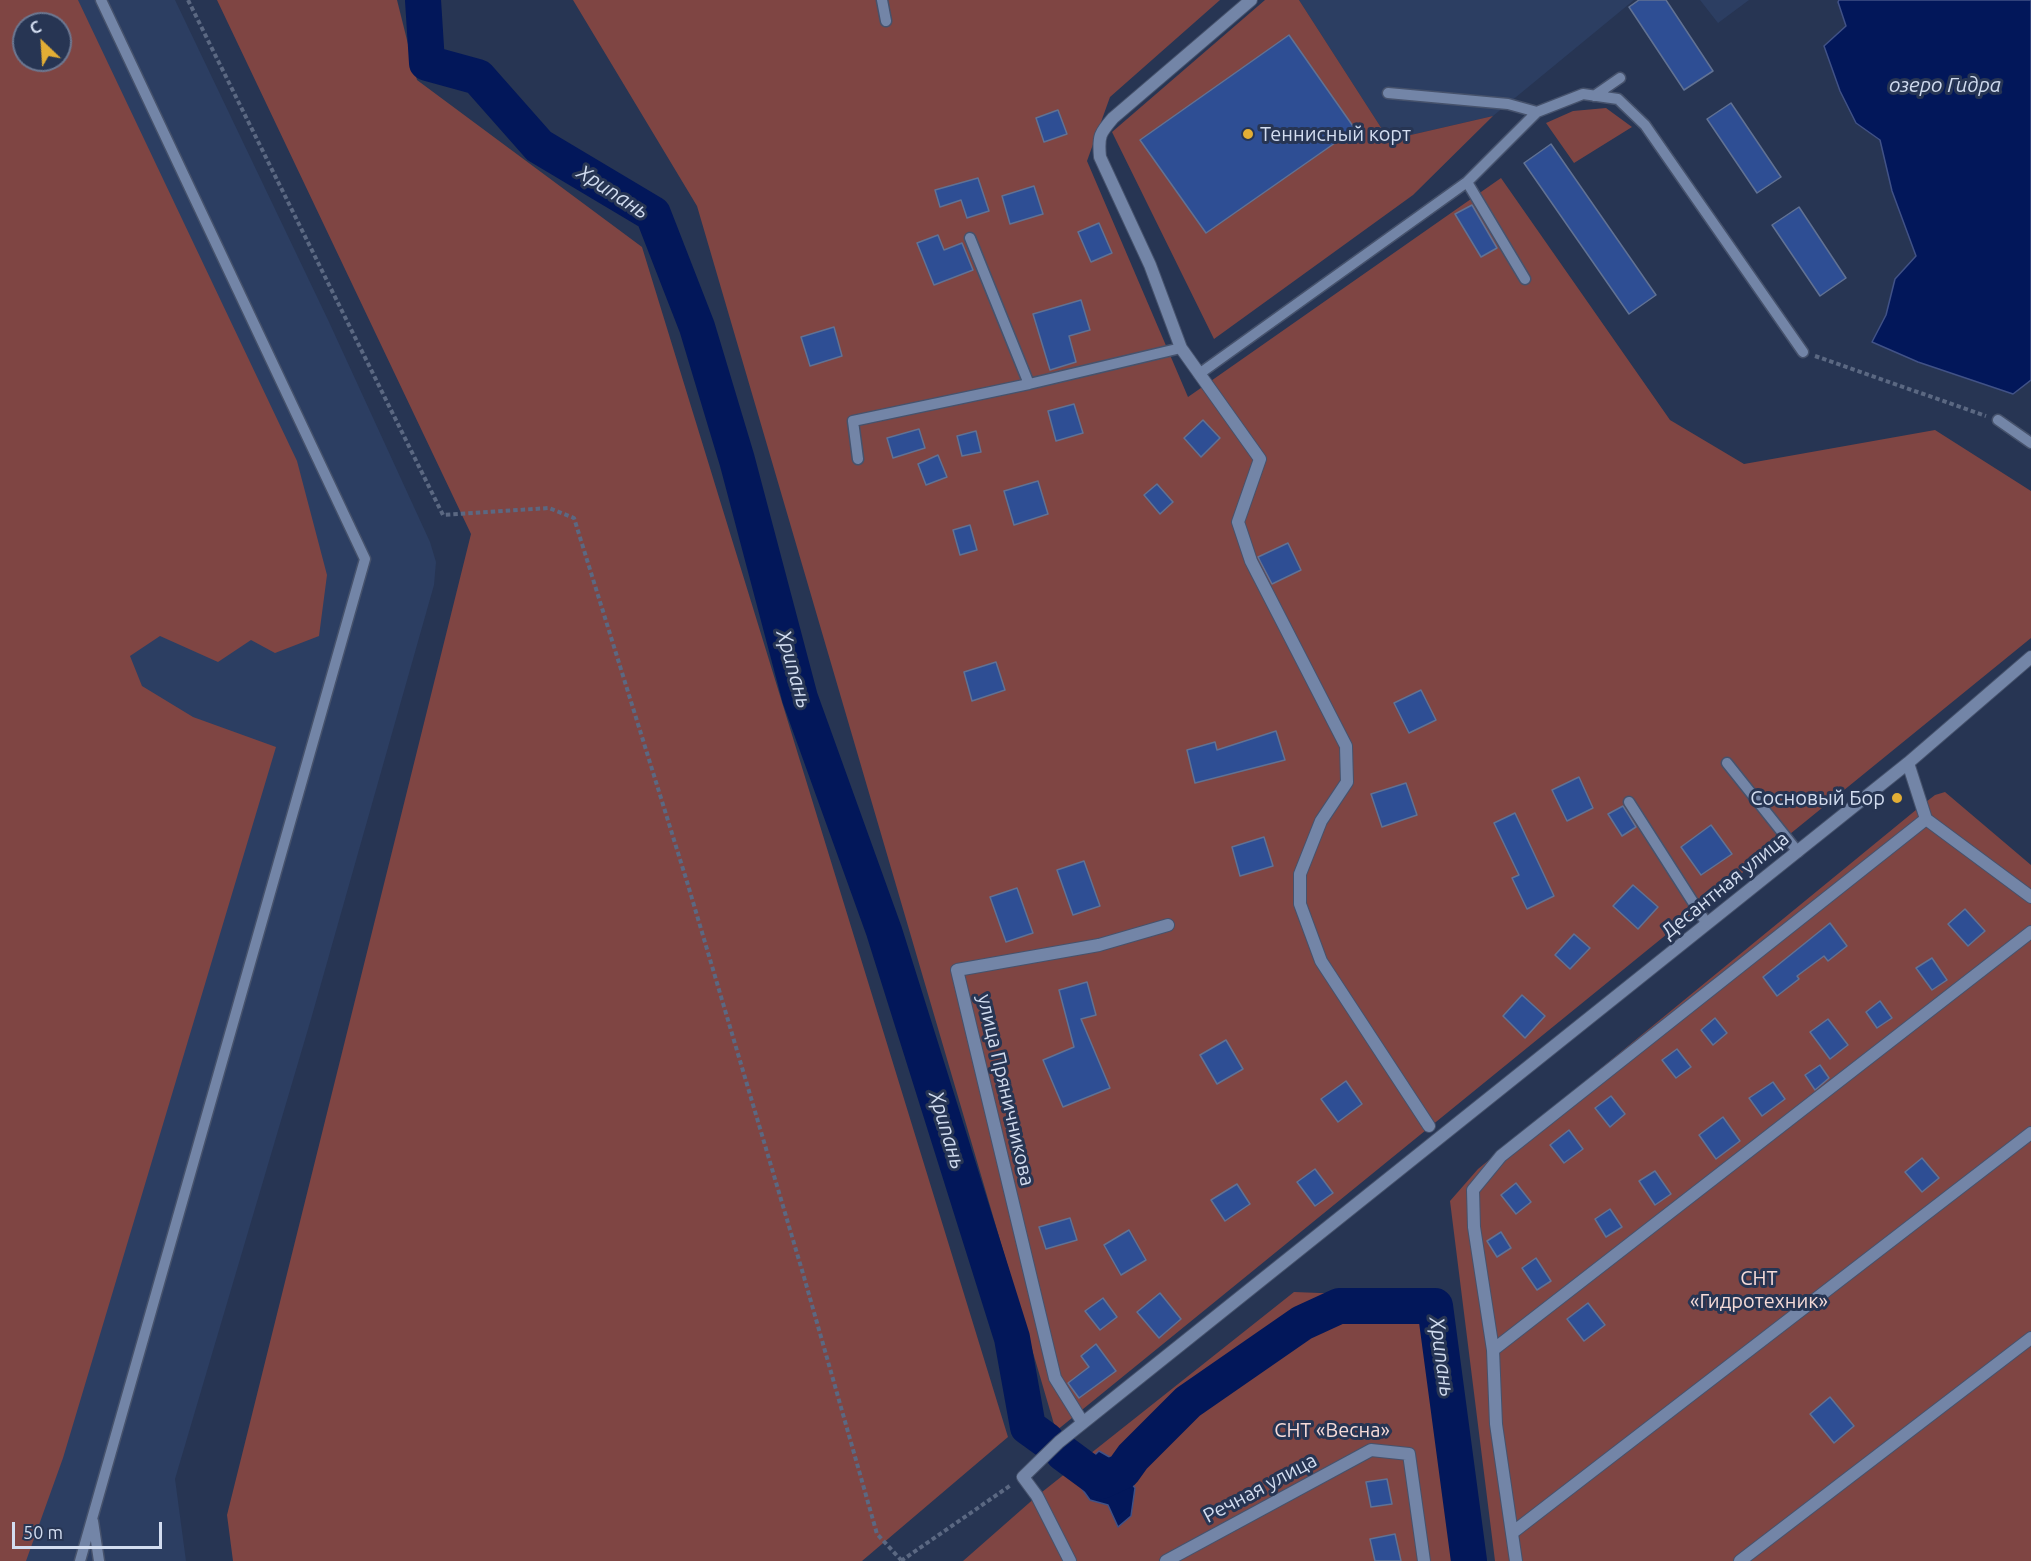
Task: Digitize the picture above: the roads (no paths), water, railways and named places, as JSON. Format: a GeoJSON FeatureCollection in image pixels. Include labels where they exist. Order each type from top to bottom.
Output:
{"type":"FeatureCollection","features":[{"type":"Feature","properties":{"kind":"street"},"geometry":{"type":"LineString","coordinates":[[1251,0],[1113,118],[1101,131],[1100,156],[1150,266],[1181,348],[1260,459],[1238,522],[1251,561],[1346,746],[1347,782],[1321,821],[1300,874],[1300,904],[1321,961],[1430,1126]]}},
{"type":"Feature","properties":{"kind":"street","name":"Десантная улица"},"geometry":{"type":"LineString","coordinates":[[1070,1561],[1037,1496],[1023,1477],[1083,1423],[1908,763],[2031,657]]}},
{"type":"Feature","properties":{"kind":"street"},"geometry":{"type":"LineString","coordinates":[[1908,763],[1926,819],[2031,897]]}},
{"type":"Feature","properties":{"kind":"street"},"geometry":{"type":"LineString","coordinates":[[1516,1561],[1496,1424],[1493,1350],[1474,1227],[1473,1190],[1501,1156],[1926,819]]}},
{"type":"Feature","properties":{"kind":"street","name":"улица Пряничникова"},"geometry":{"type":"LineString","coordinates":[[1083,1423],[1055,1378],[957,970],[1099,945],[1168,925]]}},
{"type":"Feature","properties":{"kind":"street"},"geometry":{"type":"LineString","coordinates":[[1493,1350],[2031,932]]}},
{"type":"Feature","properties":{"kind":"street"},"geometry":{"type":"LineString","coordinates":[[1512,1533],[2031,1133]]}},
{"type":"Feature","properties":{"kind":"street"},"geometry":{"type":"LineString","coordinates":[[1740,1561],[2031,1338]]}},
{"type":"Feature","properties":{"kind":"street","name":"Речная улица"},"geometry":{"type":"LineString","coordinates":[[1166,1561],[1371,1450],[1409,1454],[1424,1561]]}},
{"type":"Feature","properties":{"kind":"lane"},"geometry":{"type":"LineString","coordinates":[[80,1561],[365,560],[101,0]]}},
{"type":"Feature","properties":{"kind":"lane"},"geometry":{"type":"LineString","coordinates":[[882,0],[886,21]]}},
{"type":"Feature","properties":{"kind":"lane"},"geometry":{"type":"LineString","coordinates":[[1594,96],[1620,78]]}},
{"type":"Feature","properties":{"kind":"lane"},"geometry":{"type":"LineString","coordinates":[[1388,93],[1508,104],[1537,112]]}},
{"type":"Feature","properties":{"kind":"lane"},"geometry":{"type":"LineString","coordinates":[[1199,374],[1467,182],[1537,112],[1583,94],[1618,99],[1645,125],[1803,352]]}},
{"type":"Feature","properties":{"kind":"lane"},"geometry":{"type":"LineString","coordinates":[[1094,141],[1100,156]]}},
{"type":"Feature","properties":{"kind":"lane"},"geometry":{"type":"LineString","coordinates":[[1467,182],[1525,279]]}},
{"type":"Feature","properties":{"kind":"lane"},"geometry":{"type":"LineString","coordinates":[[970,238],[1029,384]]}},
{"type":"Feature","properties":{"kind":"lane"},"geometry":{"type":"LineString","coordinates":[[858,459],[853,421],[1029,384],[1181,348]]}},
{"type":"Feature","properties":{"kind":"lane"},"geometry":{"type":"LineString","coordinates":[[1998,420],[2031,443]]}},
{"type":"Feature","properties":{"kind":"lane"},"geometry":{"type":"LineString","coordinates":[[1727,763],[1797,852]]}},
{"type":"Feature","properties":{"kind":"lane"},"geometry":{"type":"LineString","coordinates":[[1629,802],[1707,924]]}},
{"type":"Feature","properties":{"kind":"lane"},"geometry":{"type":"LineString","coordinates":[[93,1517],[99,1561]]}},
{"type":"Feature","properties":{"kind":"water","name":"озеро Гидра"},"geometry":{"type":"Polygon","coordinates":[[[1839,0],[2031,0],[2031,380],[2013,394],[1918,362],[1872,342],[1886,315],[1895,279],[1916,256],[1892,191],[1880,140],[1856,123],[1840,91],[1824,46],[1846,26],[1839,0]]]}},
{"type":"Feature","properties":{"kind":"water"},"geometry":{"type":"Polygon","coordinates":[[[1099,1451],[1113,1459],[1135,1488],[1131,1516],[1118,1527],[1108,1505],[1090,1500],[1080,1486],[1082,1467],[1099,1451]]]}},
{"type":"Feature","properties":{"kind":"waterway","name":"Хрипань"},"geometry":{"type":"LineString","coordinates":[[423,0],[427,63],[478,77],[539,146],[653,214],[697,327],[737,460],[800,698],[884,931],[1012,1338],[1028,1427],[1046,1440]]}},
{"type":"Feature","properties":{"kind":"waterway","name":"Хрипань"},"geometry":{"type":"LineString","coordinates":[[1063,1453],[1101,1481],[1123,1471],[1133,1457],[1188,1402],[1302,1323],[1339,1306],[1435,1306],[1469,1561]]}},
{"type":"Feature","properties":{"kind":"place","name":"Теннисный корт"},"geometry":{"type":"Point","coordinates":[1248,134]}},
{"type":"Feature","properties":{"kind":"place","name":"Сосновый Бор"},"geometry":{"type":"Point","coordinates":[1897,798]}},
{"type":"Feature","properties":{"kind":"park label","name":"СНТ «Гидротехник»"},"geometry":{"type":"Point","coordinates":[1759,1290]}},
{"type":"Feature","properties":{"kind":"park label","name":"СНТ «Весна»"},"geometry":{"type":"Point","coordinates":[1332,1430]}}]}
